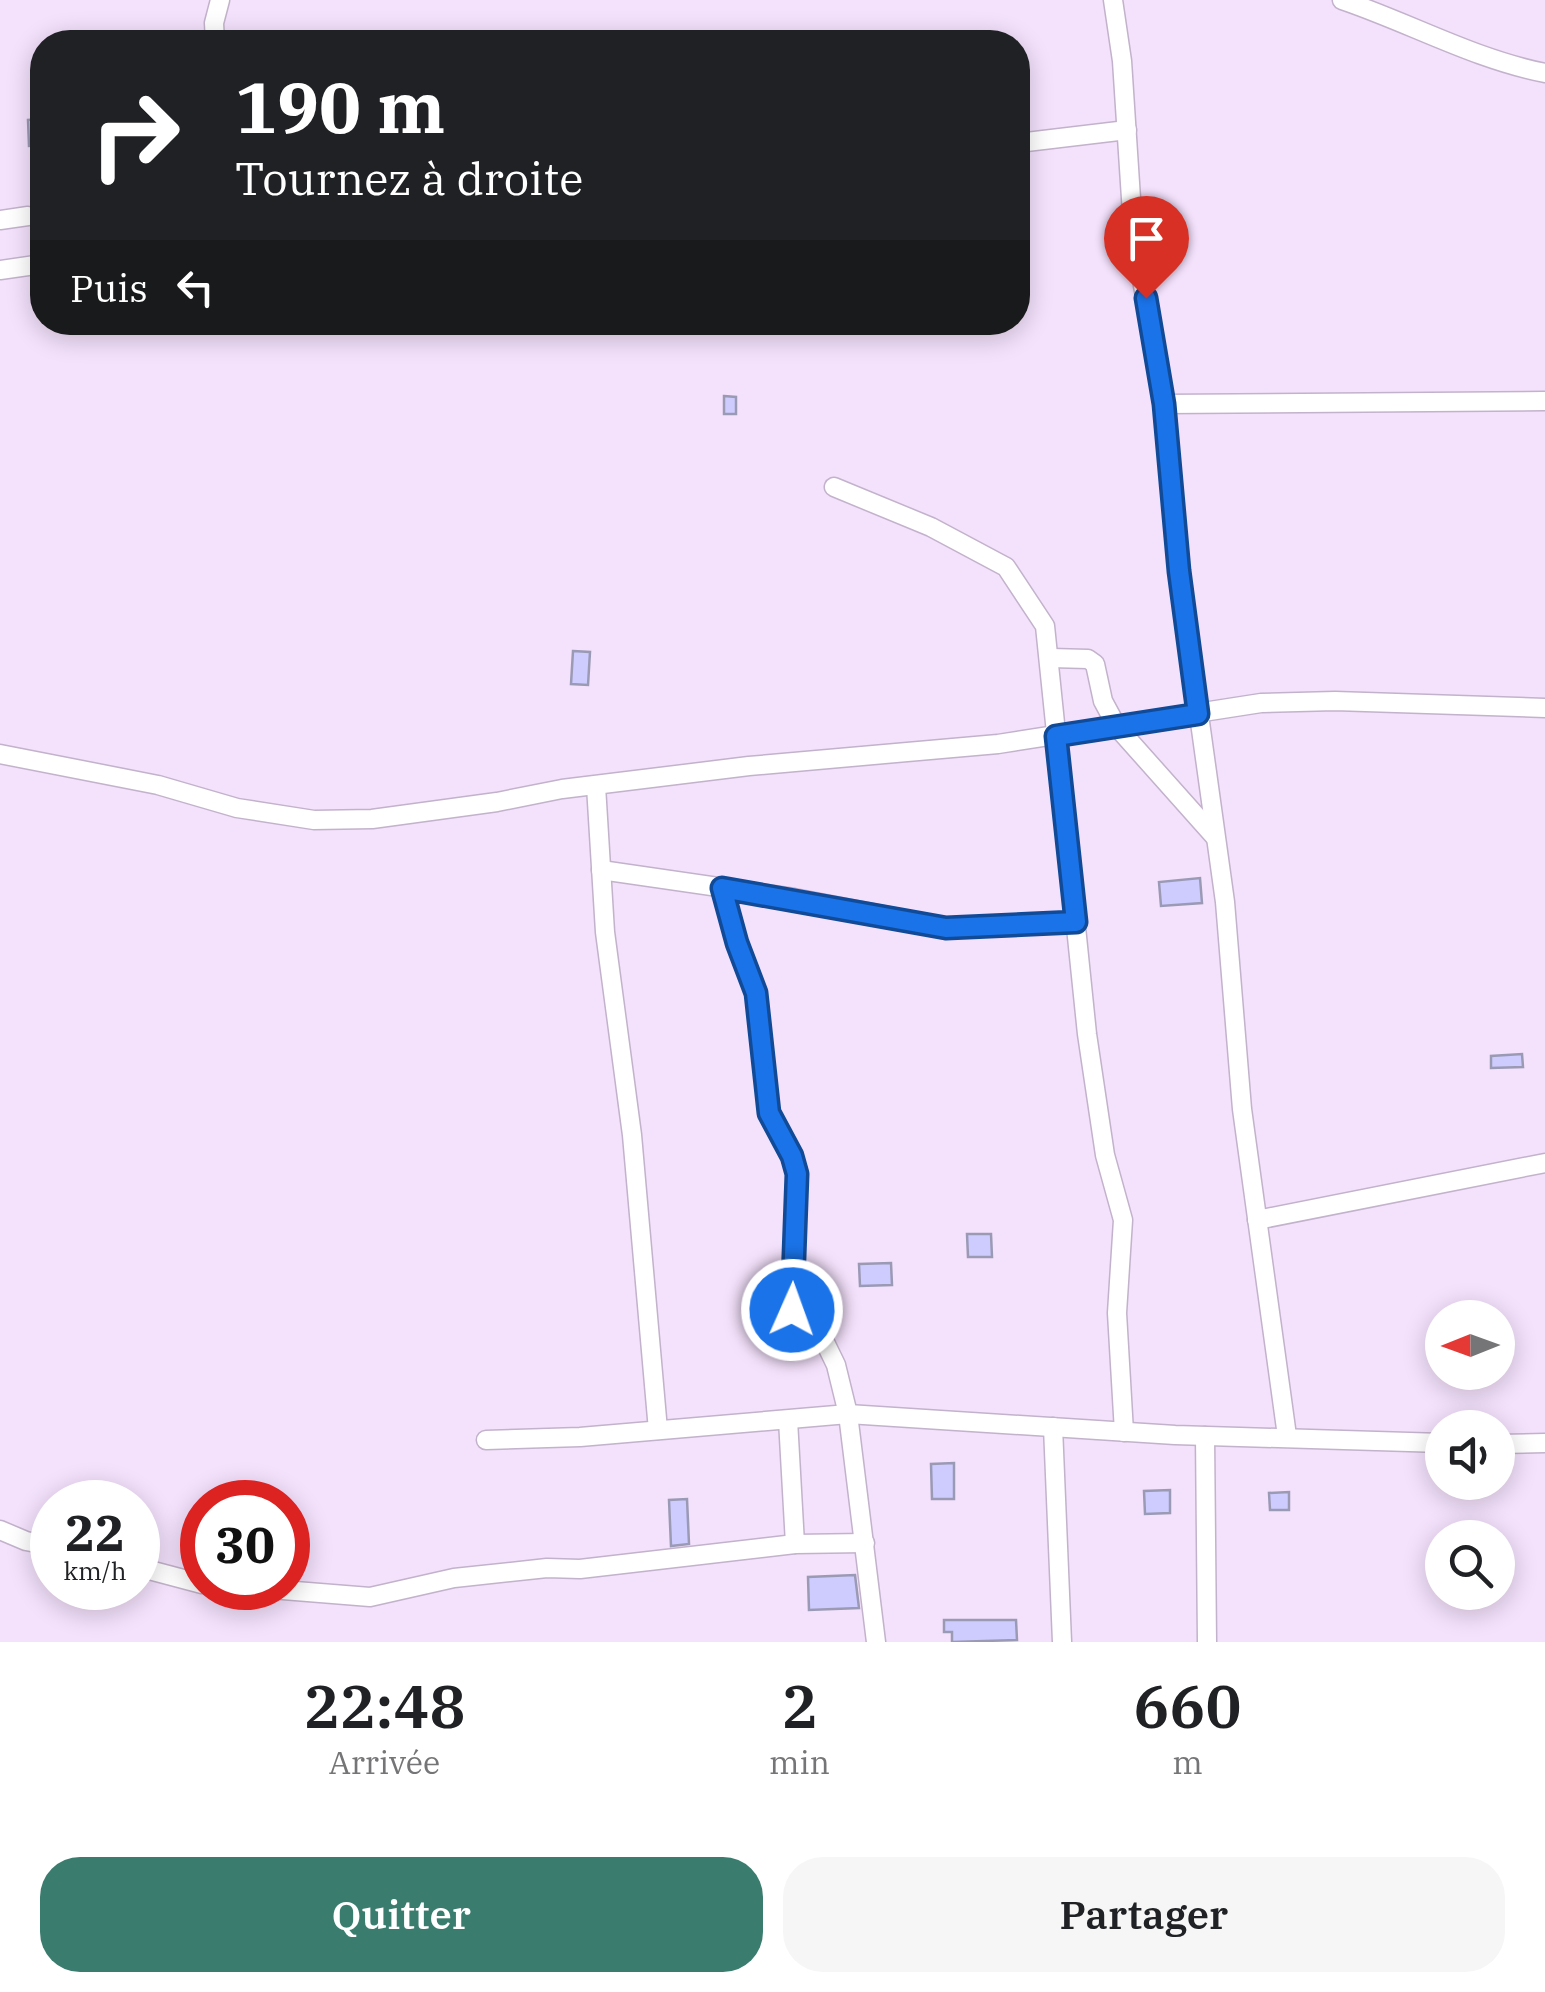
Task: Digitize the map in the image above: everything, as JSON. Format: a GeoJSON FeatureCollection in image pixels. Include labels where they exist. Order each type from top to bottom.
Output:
{"type":"FeatureCollection","features":[{"type":"Feature","properties":{"kind":"street"},"geometry":{"type":"LineString","coordinates":[[215,30],[220,0]]}},
{"type":"Feature","properties":{"kind":"street"},"geometry":{"type":"LineString","coordinates":[[1113,0],[1122,60],[1133,228],[1164,404],[1179,571],[1225,902],[1238,1076],[1288,1436]]}},
{"type":"Feature","properties":{"kind":"street"},"geometry":{"type":"LineString","coordinates":[[1344,0],[1502,64],[1545,74]]}},
{"type":"Feature","properties":{"kind":"street"},"geometry":{"type":"LineString","coordinates":[[1030,142],[1127,130]]}},
{"type":"Feature","properties":{"kind":"street"},"geometry":{"type":"LineString","coordinates":[[0,220],[28,216]]}},
{"type":"Feature","properties":{"kind":"street"},"geometry":{"type":"LineString","coordinates":[[0,270],[30,266]]}},
{"type":"Feature","properties":{"kind":"street"},"geometry":{"type":"LineString","coordinates":[[1164,404],[1545,402]]}},
{"type":"Feature","properties":{"kind":"street"},"geometry":{"type":"LineString","coordinates":[[834,488],[932,527],[1006,568],[1046,626],[1087,1034],[1102,1138],[1123,1220],[1117,1313],[1124,1432]]}},
{"type":"Feature","properties":{"kind":"street"},"geometry":{"type":"LineString","coordinates":[[1050,658],[1088,659],[1094,664],[1103,700],[1117,727],[1216,838]]}},
{"type":"Feature","properties":{"kind":"street"},"geometry":{"type":"LineString","coordinates":[[0,754],[158,785],[237,808],[314,820],[372,819],[562,789],[749,766],[998,744],[1261,703],[1335,701],[1545,708]]}},
{"type":"Feature","properties":{"kind":"street"},"geometry":{"type":"LineString","coordinates":[[596,786],[605,932],[632,1136],[658,1430]]}},
{"type":"Feature","properties":{"kind":"street"},"geometry":{"type":"LineString","coordinates":[[601,870],[946,928],[1076,922]]}},
{"type":"Feature","properties":{"kind":"street"},"geometry":{"type":"LineString","coordinates":[[722,888],[756,993],[769,1113],[797,1174],[790,1306],[820,1332],[829,1346],[848,1414],[876,1642]]}},
{"type":"Feature","properties":{"kind":"street"},"geometry":{"type":"LineString","coordinates":[[1257,1220],[1545,1164]]}},
{"type":"Feature","properties":{"kind":"street"},"geometry":{"type":"LineString","coordinates":[[486,1440],[580,1437],[848,1414],[1205,1436],[1425,1442]]}},
{"type":"Feature","properties":{"kind":"street"},"geometry":{"type":"LineString","coordinates":[[788,1420],[796,1544]]}},
{"type":"Feature","properties":{"kind":"street"},"geometry":{"type":"LineString","coordinates":[[1053,1427],[1062,1642]]}},
{"type":"Feature","properties":{"kind":"street"},"geometry":{"type":"LineString","coordinates":[[1205,1436],[1207,1642]]}},
{"type":"Feature","properties":{"kind":"street"},"geometry":{"type":"LineString","coordinates":[[1515,1444],[1545,1443]]}},
{"type":"Feature","properties":{"kind":"street"},"geometry":{"type":"LineString","coordinates":[[0,1530],[30,1542]]}},
{"type":"Feature","properties":{"kind":"street"},"geometry":{"type":"LineString","coordinates":[[310,1592],[370,1597],[454,1578],[547,1568],[580,1569],[796,1544],[865,1543]]}},
{"type":"Feature","properties":{"kind":"building"},"geometry":{"type":"Polygon","coordinates":[[[724,396],[736,397],[736,414],[724,414],[724,396]]]}},
{"type":"Feature","properties":{"kind":"building"},"geometry":{"type":"Polygon","coordinates":[[[573,651],[590,652],[588,685],[571,684],[573,651]]]}},
{"type":"Feature","properties":{"kind":"building"},"geometry":{"type":"Polygon","coordinates":[[[1200,878],[1202,903],[1161,906],[1159,882],[1200,878]]]}},
{"type":"Feature","properties":{"kind":"building"},"geometry":{"type":"Polygon","coordinates":[[[1522,1054],[1523,1067],[1491,1068],[1491,1056],[1522,1054]]]}},
{"type":"Feature","properties":{"kind":"building"},"geometry":{"type":"Polygon","coordinates":[[[967,1234],[991,1234],[992,1257],[968,1257],[967,1234]]]}},
{"type":"Feature","properties":{"kind":"building"},"geometry":{"type":"Polygon","coordinates":[[[891,1263],[892,1285],[860,1286],[859,1264],[891,1263]]]}},
{"type":"Feature","properties":{"kind":"building"},"geometry":{"type":"Polygon","coordinates":[[[954,1463],[954,1499],[932,1499],[931,1464],[954,1463]]]}},
{"type":"Feature","properties":{"kind":"building"},"geometry":{"type":"Polygon","coordinates":[[[1170,1490],[1170,1513],[1145,1514],[1144,1491],[1170,1490]]]}},
{"type":"Feature","properties":{"kind":"building"},"geometry":{"type":"Polygon","coordinates":[[[1289,1492],[1289,1510],[1270,1510],[1269,1493],[1289,1492]]]}},
{"type":"Feature","properties":{"kind":"building"},"geometry":{"type":"Polygon","coordinates":[[[687,1499],[689,1544],[671,1546],[669,1500],[687,1499]]]}},
{"type":"Feature","properties":{"kind":"building"},"geometry":{"type":"Polygon","coordinates":[[[855,1575],[859,1608],[809,1610],[808,1577],[855,1575]]]}},
{"type":"Feature","properties":{"kind":"building"},"geometry":{"type":"Polygon","coordinates":[[[944,1620],[1016,1620],[1017,1640],[952,1642],[952,1632],[944,1632],[944,1620]]]}},
{"type":"Feature","properties":{"kind":"route"},"geometry":{"type":"LineString","coordinates":[[792,1310],[797,1174],[769,1113],[756,993],[722,888],[946,928],[1076,922],[1056,736],[1198,714],[1179,571],[1164,404],[1146,298]]}}]}
